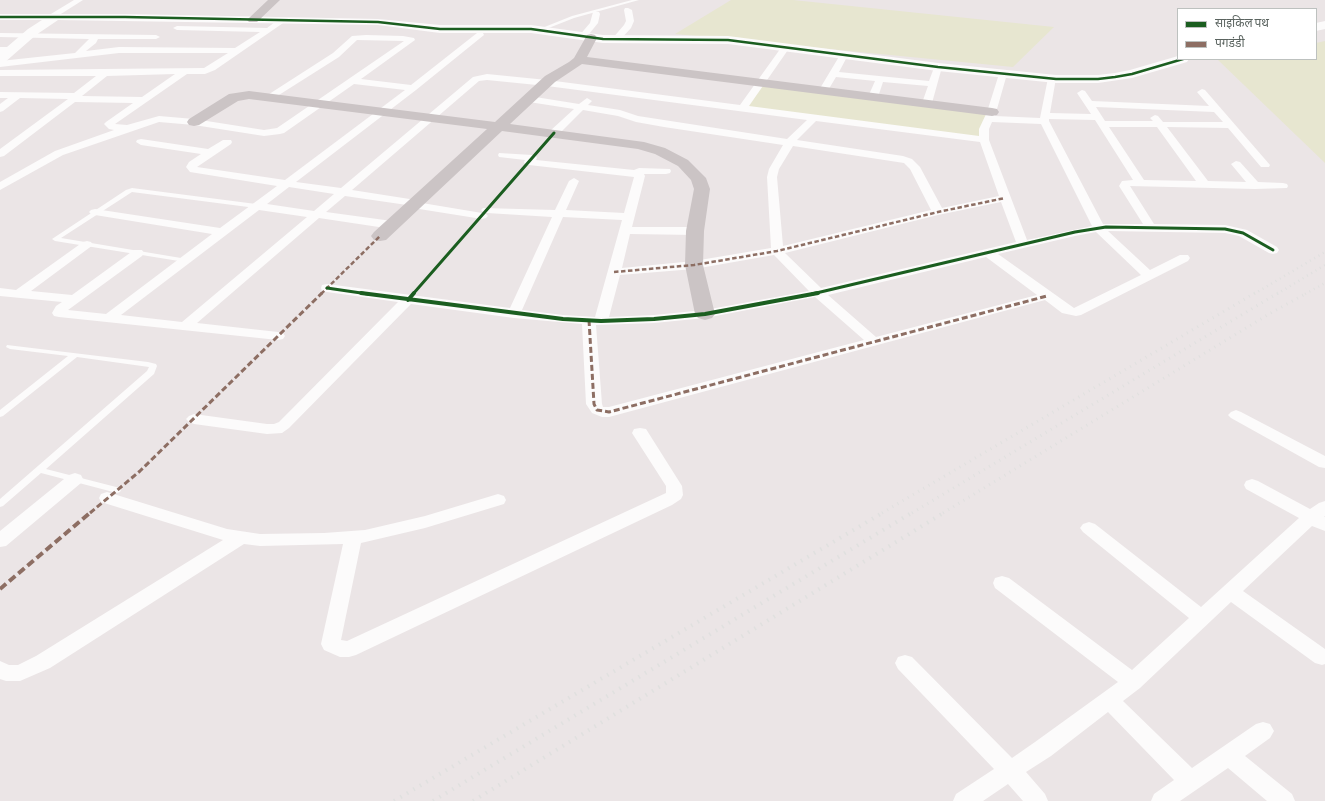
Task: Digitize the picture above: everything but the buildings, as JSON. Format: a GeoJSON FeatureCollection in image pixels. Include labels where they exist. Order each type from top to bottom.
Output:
{"type":"FeatureCollection","features":[{"type":"Feature","properties":{"kind":"main road"},"geometry":{"type":"LineString","coordinates":[[252,20],[274,0]]}},
{"type":"Feature","properties":{"kind":"main road"},"geometry":{"type":"LineString","coordinates":[[380,236],[547,82],[570,68],[579,60],[587,38]]}},
{"type":"Feature","properties":{"kind":"main road"},"geometry":{"type":"LineString","coordinates":[[579,60],[927,103],[990,115]]}},
{"type":"Feature","properties":{"kind":"main road"},"geometry":{"type":"LineString","coordinates":[[194,122],[239,95],[554,133],[639,145],[660,152],[683,163],[698,178],[702,189],[695,231],[694,265],[705,314]]}},
{"type":"Feature","properties":{"kind":"street"},"geometry":{"type":"LineString","coordinates":[[3,56],[53,17],[79,0]]}},
{"type":"Feature","properties":{"kind":"street"},"geometry":{"type":"LineString","coordinates":[[616,39],[628,26],[630,21],[628,10]]}},
{"type":"Feature","properties":{"kind":"street"},"geometry":{"type":"LineString","coordinates":[[587,38],[594,23],[596,14]]}},
{"type":"Feature","properties":{"kind":"street"},"geometry":{"type":"LineString","coordinates":[[0,17],[378,22],[440,29],[539,30],[587,38],[728,40],[938,67],[1052,78],[1098,79],[1115,77],[1132,74],[1180,60]]}},
{"type":"Feature","properties":{"kind":"street"},"geometry":{"type":"LineString","coordinates":[[0,73],[199,72],[212,68],[282,21]]}},
{"type":"Feature","properties":{"kind":"street"},"geometry":{"type":"LineString","coordinates":[[177,28],[269,30]]}},
{"type":"Feature","properties":{"kind":"street"},"geometry":{"type":"LineString","coordinates":[[0,35],[156,37]]}},
{"type":"Feature","properties":{"kind":"street"},"geometry":{"type":"LineString","coordinates":[[110,318],[382,112],[480,35]]}},
{"type":"Feature","properties":{"kind":"street"},"geometry":{"type":"LineString","coordinates":[[78,54],[93,40],[94,37],[91,36]]}},
{"type":"Feature","properties":{"kind":"street"},"geometry":{"type":"LineString","coordinates":[[0,187],[59,153],[159,119],[194,122],[272,133],[280,131],[411,40],[409,38],[355,38],[336,55],[268,98]]}},
{"type":"Feature","properties":{"kind":"street"},"geometry":{"type":"LineString","coordinates":[[743,108],[786,47]]}},
{"type":"Feature","properties":{"kind":"street"},"geometry":{"type":"LineString","coordinates":[[3,56],[78,54],[131,50],[237,51]]}},
{"type":"Feature","properties":{"kind":"street"},"geometry":{"type":"LineString","coordinates":[[824,90],[844,55]]}},
{"type":"Feature","properties":{"kind":"street"},"geometry":{"type":"LineString","coordinates":[[927,103],[938,67]]}},
{"type":"Feature","properties":{"kind":"street"},"geometry":{"type":"LineString","coordinates":[[129,128],[112,127],[109,124],[184,72]]}},
{"type":"Feature","properties":{"kind":"street"},"geometry":{"type":"LineString","coordinates":[[0,154],[52,116],[105,73]]}},
{"type":"Feature","properties":{"kind":"street"},"geometry":{"type":"LineString","coordinates":[[833,74],[932,84]]}},
{"type":"Feature","properties":{"kind":"street"},"geometry":{"type":"LineString","coordinates":[[1003,74],[984,129],[984,140],[1023,245]]}},
{"type":"Feature","properties":{"kind":"street"},"geometry":{"type":"LineString","coordinates":[[187,325],[476,78],[487,76],[547,82],[984,140]]}},
{"type":"Feature","properties":{"kind":"street"},"geometry":{"type":"LineString","coordinates":[[1052,78],[1044,119],[1099,228],[1149,276]]}},
{"type":"Feature","properties":{"kind":"street"},"geometry":{"type":"LineString","coordinates":[[873,97],[880,79]]}},
{"type":"Feature","properties":{"kind":"street"},"geometry":{"type":"LineString","coordinates":[[354,81],[413,88]]}},
{"type":"Feature","properties":{"kind":"street"},"geometry":{"type":"LineString","coordinates":[[554,133],[599,89]]}},
{"type":"Feature","properties":{"kind":"street"},"geometry":{"type":"LineString","coordinates":[[1202,92],[1265,165]]}},
{"type":"Feature","properties":{"kind":"street"},"geometry":{"type":"LineString","coordinates":[[1082,93],[1140,182]]}},
{"type":"Feature","properties":{"kind":"street"},"geometry":{"type":"LineString","coordinates":[[0,95],[143,100]]}},
{"type":"Feature","properties":{"kind":"street"},"geometry":{"type":"LineString","coordinates":[[0,109],[18,95]]}},
{"type":"Feature","properties":{"kind":"street"},"geometry":{"type":"LineString","coordinates":[[529,99],[620,113],[636,119],[664,124],[908,161],[914,167],[938,212]]}},
{"type":"Feature","properties":{"kind":"street"},"geometry":{"type":"LineString","coordinates":[[1089,104],[1217,109]]}},
{"type":"Feature","properties":{"kind":"street"},"geometry":{"type":"LineString","coordinates":[[1146,106],[1204,184]]}},
{"type":"Feature","properties":{"kind":"street"},"geometry":{"type":"LineString","coordinates":[[990,115],[1160,124],[1230,125]]}},
{"type":"Feature","properties":{"kind":"street"},"geometry":{"type":"LineString","coordinates":[[814,118],[790,142],[774,169],[772,177],[777,251],[818,293],[874,342]]}},
{"type":"Feature","properties":{"kind":"street"},"geometry":{"type":"LineString","coordinates":[[141,142],[211,153]]}},
{"type":"Feature","properties":{"kind":"street"},"geometry":{"type":"LineString","coordinates":[[227,142],[193,164],[191,167],[194,170],[414,204],[484,213],[629,217]]}},
{"type":"Feature","properties":{"kind":"street"},"geometry":{"type":"LineString","coordinates":[[503,154],[531,160],[638,174],[639,171],[666,171]]}},
{"type":"Feature","properties":{"kind":"street"},"geometry":{"type":"LineString","coordinates":[[1236,164],[1255,186]]}},
{"type":"Feature","properties":{"kind":"street"},"geometry":{"type":"LineString","coordinates":[[638,174],[640,178],[614,272],[595,321],[594,404],[597,410],[602,412],[609,412],[1047,296]]}},
{"type":"Feature","properties":{"kind":"street"},"geometry":{"type":"LineString","coordinates":[[514,314],[574,182]]}},
{"type":"Feature","properties":{"kind":"street"},"geometry":{"type":"LineString","coordinates":[[1151,228],[1124,186],[1126,183],[1140,182],[1284,186]]}},
{"type":"Feature","properties":{"kind":"street"},"geometry":{"type":"LineString","coordinates":[[614,272],[694,265],[777,251],[938,212],[1005,198]]}},
{"type":"Feature","properties":{"kind":"street"},"geometry":{"type":"LineString","coordinates":[[256,206],[392,225]]}},
{"type":"Feature","properties":{"kind":"street"},"geometry":{"type":"LineString","coordinates":[[95,212],[222,232]]}},
{"type":"Feature","properties":{"kind":"street"},"geometry":{"type":"LineString","coordinates":[[327,288],[514,314],[595,321],[654,319],[705,314],[818,293],[1099,228],[1225,229],[1243,233],[1273,250]]}},
{"type":"Feature","properties":{"kind":"street"},"geometry":{"type":"LineString","coordinates":[[625,230],[695,231]]}},
{"type":"Feature","properties":{"kind":"street"},"geometry":{"type":"LineString","coordinates":[[18,294],[87,245]]}},
{"type":"Feature","properties":{"kind":"street"},"geometry":{"type":"LineString","coordinates":[[138,253],[61,309],[59,313],[187,325],[278,336]]}},
{"type":"Feature","properties":{"kind":"street"},"geometry":{"type":"LineString","coordinates":[[990,253],[1067,310],[1076,312],[1184,258]]}},
{"type":"Feature","properties":{"kind":"street"},"geometry":{"type":"LineString","coordinates":[[0,292],[75,299]]}},
{"type":"Feature","properties":{"kind":"street"},"geometry":{"type":"LineString","coordinates":[[194,419],[277,429],[284,425],[408,300]]}},
{"type":"Feature","properties":{"kind":"street"},"geometry":{"type":"LineString","coordinates":[[1236,415],[1325,463]]}},
{"type":"Feature","properties":{"kind":"street"},"geometry":{"type":"LineString","coordinates":[[353,537],[331,644],[340,649],[350,649],[666,502],[675,495],[674,486],[640,433]]}},
{"type":"Feature","properties":{"kind":"street"},"geometry":{"type":"LineString","coordinates":[[0,541],[75,479]]}},
{"type":"Feature","properties":{"kind":"street"},"geometry":{"type":"LineString","coordinates":[[964,801],[1043,749],[1133,682],[1230,592],[1320,516],[1252,485]]}},
{"type":"Feature","properties":{"kind":"street"},"geometry":{"type":"LineString","coordinates":[[112,494],[227,535],[260,540],[353,537],[425,522],[498,500]]}},
{"type":"Feature","properties":{"kind":"street"},"geometry":{"type":"LineString","coordinates":[[1089,528],[1202,618]]}},
{"type":"Feature","properties":{"kind":"street"},"geometry":{"type":"LineString","coordinates":[[0,669],[6,673],[20,673],[42,662],[242,537]]}},
{"type":"Feature","properties":{"kind":"street"},"geometry":{"type":"LineString","coordinates":[[1002,583],[1133,682]]}},
{"type":"Feature","properties":{"kind":"street"},"geometry":{"type":"LineString","coordinates":[[1230,592],[1322,657]]}},
{"type":"Feature","properties":{"kind":"street"},"geometry":{"type":"LineString","coordinates":[[905,663],[1010,771],[1037,801]]}},
{"type":"Feature","properties":{"kind":"street"},"geometry":{"type":"LineString","coordinates":[[1109,700],[1190,782]]}},
{"type":"Feature","properties":{"kind":"street"},"geometry":{"type":"LineString","coordinates":[[1162,801],[1263,730]]}},
{"type":"Feature","properties":{"kind":"street"},"geometry":{"type":"LineString","coordinates":[[1228,755],[1284,801]]}},
{"type":"Feature","properties":{"kind":"lane"},"geometry":{"type":"LineString","coordinates":[[539,30],[573,17],[637,0]]}},
{"type":"Feature","properties":{"kind":"lane"},"geometry":{"type":"LineString","coordinates":[[185,260],[55,239],[128,191],[137,189],[256,206]]}},
{"type":"Feature","properties":{"kind":"lane"},"geometry":{"type":"LineString","coordinates":[[0,504],[151,372],[153,366],[148,364],[10,347]]}},
{"type":"Feature","properties":{"kind":"lane"},"geometry":{"type":"LineString","coordinates":[[0,414],[76,355]]}},
{"type":"Feature","properties":{"kind":"lane"},"geometry":{"type":"LineString","coordinates":[[39,470],[75,479],[112,494]]}},
{"type":"Feature","properties":{"kind":"green space"},"geometry":{"type":"Polygon","coordinates":[[[731,0],[793,0],[1054,27],[1013,67],[675,34],[731,0]]]}},
{"type":"Feature","properties":{"kind":"green space"},"geometry":{"type":"Polygon","coordinates":[[[1325,41],[1325,163],[1218,60],[1317,60],[1317,43],[1325,41]]]}},
{"type":"Feature","properties":{"kind":"green space"},"geometry":{"type":"Polygon","coordinates":[[[761,82],[992,112],[984,140],[743,108],[761,82]]]}},
{"type":"Feature","properties":{"kind":"railway"},"geometry":{"type":"LineString","coordinates":[[1254,294],[1325,252]]}},
{"type":"Feature","properties":{"kind":"railway"},"geometry":{"type":"LineString","coordinates":[[1277,294],[1325,265]]}},
{"type":"Feature","properties":{"kind":"railway"},"geometry":{"type":"LineString","coordinates":[[1305,294],[1325,283]]}},
{"type":"Feature","properties":{"kind":"railway"},"geometry":{"type":"LineString","coordinates":[[882,513],[1255,293]]}},
{"type":"Feature","properties":{"kind":"railway"},"geometry":{"type":"LineString","coordinates":[[912,513],[1278,293]]}},
{"type":"Feature","properties":{"kind":"railway"},"geometry":{"type":"LineString","coordinates":[[943,513],[1269,314],[1307,293]]}},
{"type":"Feature","properties":{"kind":"railway"},"geometry":{"type":"LineString","coordinates":[[394,801],[884,512]]}},
{"type":"Feature","properties":{"kind":"railway"},"geometry":{"type":"LineString","coordinates":[[433,801],[913,512]]}},
{"type":"Feature","properties":{"kind":"railway"},"geometry":{"type":"LineString","coordinates":[[473,801],[945,512]]}},
{"type":"Feature","properties":{"kind":"marked path"},"geometry":{"type":"LineString","coordinates":[[614,272],[694,265],[777,251],[938,212],[1005,198]]}},
{"type":"Feature","properties":{"kind":"marked path"},"geometry":{"type":"LineString","coordinates":[[0,589],[140,471],[380,236]]}},
{"type":"Feature","properties":{"kind":"marked path"},"geometry":{"type":"LineString","coordinates":[[589,320],[594,404],[597,410],[609,412],[1047,296]]}},
{"type":"Feature","properties":{"kind":"cycle path"},"geometry":{"type":"LineString","coordinates":[[0,17],[125,17],[378,22],[440,29],[531,29],[603,39],[728,40],[938,67],[1056,79],[1098,79],[1115,77],[1132,74],[1180,60]]}},
{"type":"Feature","properties":{"kind":"cycle path"},"geometry":{"type":"LineString","coordinates":[[408,300],[554,133]]}},
{"type":"Feature","properties":{"kind":"cycle path"},"geometry":{"type":"LineString","coordinates":[[327,288],[408,300],[563,319],[601,321],[654,319],[705,314],[818,293],[1075,232],[1106,227],[1225,229],[1243,233],[1273,250]]}}]}
